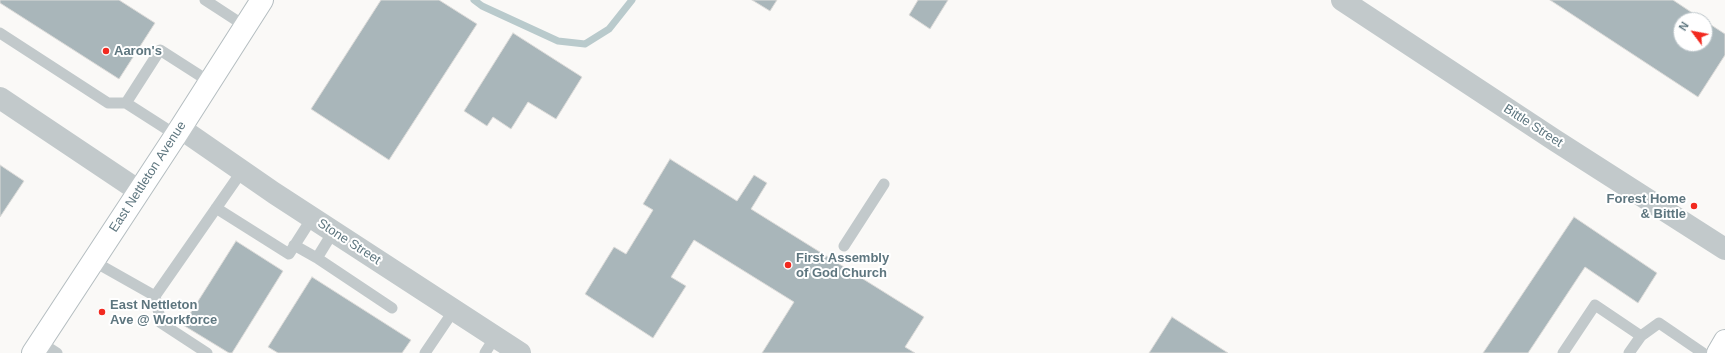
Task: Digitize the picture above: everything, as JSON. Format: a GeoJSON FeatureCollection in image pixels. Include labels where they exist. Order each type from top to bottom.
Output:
{"type":"FeatureCollection","features":[{"type":"Feature","properties":{"kind":"main road","name":"East Nettleton Avenue"},"geometry":{"type":"LineString","coordinates":[[43,349],[93,260],[178,132],[262,0]]}},
{"type":"Feature","properties":{"kind":"main road"},"geometry":{"type":"LineString","coordinates":[[1718,353],[1725,341]]}},
{"type":"Feature","properties":{"kind":"street","name":"Bittle Street"},"geometry":{"type":"LineString","coordinates":[[1353,3],[1556,142],[1725,249]]}},
{"type":"Feature","properties":{"kind":"street"},"geometry":{"type":"LineString","coordinates":[[0,98],[139,190]]}},
{"type":"Feature","properties":{"kind":"street","name":"Stone Street"},"geometry":{"type":"LineString","coordinates":[[178,132],[242,171],[454,310],[490,345],[520,353]]}},
{"type":"Feature","properties":{"kind":"lane"},"geometry":{"type":"LineString","coordinates":[[205,0],[245,26]]}},
{"type":"Feature","properties":{"kind":"lane"},"geometry":{"type":"LineString","coordinates":[[0,33],[108,103],[126,103],[178,132]]}},
{"type":"Feature","properties":{"kind":"lane"},"geometry":{"type":"LineString","coordinates":[[126,103],[160,50],[210,82]]}},
{"type":"Feature","properties":{"kind":"lane"},"geometry":{"type":"LineString","coordinates":[[155,296],[242,171]]}},
{"type":"Feature","properties":{"kind":"lane"},"geometry":{"type":"LineString","coordinates":[[844,246],[884,184]]}},
{"type":"Feature","properties":{"kind":"lane"},"geometry":{"type":"LineString","coordinates":[[216,208],[289,254],[312,218]]}},
{"type":"Feature","properties":{"kind":"lane"},"geometry":{"type":"LineString","coordinates":[[317,258],[333,232]]}},
{"type":"Feature","properties":{"kind":"lane"},"geometry":{"type":"LineString","coordinates":[[294,245],[317,258],[392,308]]}},
{"type":"Feature","properties":{"kind":"lane"},"geometry":{"type":"LineString","coordinates":[[93,260],[155,296],[161,322],[207,353]]}},
{"type":"Feature","properties":{"kind":"lane"},"geometry":{"type":"LineString","coordinates":[[1563,353],[1595,305],[1640,336]]}},
{"type":"Feature","properties":{"kind":"lane"},"geometry":{"type":"LineString","coordinates":[[425,353],[454,310]]}},
{"type":"Feature","properties":{"kind":"lane"},"geometry":{"type":"LineString","coordinates":[[1629,353],[1640,336],[1660,323],[1703,353]]}},
{"type":"Feature","properties":{"kind":"building","name":"Aaron's"},"geometry":{"type":"Polygon","coordinates":[[[0,0],[119,0],[155,23],[119,79],[0,3],[0,0]]]}},
{"type":"Feature","properties":{"kind":"building"},"geometry":{"type":"Polygon","coordinates":[[[381,0],[439,0],[477,24],[389,160],[311,109],[381,0]]]}},
{"type":"Feature","properties":{"kind":"building"},"geometry":{"type":"Polygon","coordinates":[[[752,0],[777,0],[770,11],[752,0]]]}},
{"type":"Feature","properties":{"kind":"building"},"geometry":{"type":"Polygon","coordinates":[[[918,0],[948,0],[930,29],[909,15],[918,0]]]}},
{"type":"Feature","properties":{"kind":"building"},"geometry":{"type":"Polygon","coordinates":[[[1550,0],[1673,0],[1691,12],[1673,12],[1673,52],[1713,52],[1713,26],[1725,34],[1725,55],[1698,97],[1550,0]]]}},
{"type":"Feature","properties":{"kind":"building"},"geometry":{"type":"Polygon","coordinates":[[[513,33],[582,77],[556,119],[528,102],[511,129],[493,117],[487,126],[464,111],[513,33]]]}},
{"type":"Feature","properties":{"kind":"building","name":"First Assembly of God Church"},"geometry":{"type":"Polygon","coordinates":[[[670,159],[737,201],[754,175],[767,183],[751,209],[924,317],[905,347],[915,353],[762,353],[794,302],[694,240],[671,277],[686,286],[653,338],[585,294],[614,247],[626,254],[653,210],[643,204],[670,159]]]}},
{"type":"Feature","properties":{"kind":"building"},"geometry":{"type":"Polygon","coordinates":[[[0,165],[24,181],[0,217],[0,165]]]}},
{"type":"Feature","properties":{"kind":"building"},"geometry":{"type":"Polygon","coordinates":[[[1574,217],[1657,273],[1638,303],[1585,267],[1528,353],[1483,353],[1574,217]]]}},
{"type":"Feature","properties":{"kind":"building"},"geometry":{"type":"Polygon","coordinates":[[[236,241],[283,271],[232,353],[229,353],[183,325],[236,241]]]}},
{"type":"Feature","properties":{"kind":"building"},"geometry":{"type":"Polygon","coordinates":[[[312,277],[411,340],[402,353],[278,353],[268,347],[312,277]]]}},
{"type":"Feature","properties":{"kind":"building"},"geometry":{"type":"Polygon","coordinates":[[[1172,317],[1228,353],[1149,353],[1172,317]]]}},
{"type":"Feature","properties":{"kind":"waterway"},"geometry":{"type":"LineString","coordinates":[[474,0],[482,6],[558,41],[585,44],[609,29],[632,0]]}},
{"type":"Feature","properties":{"kind":"place","name":"Aaron's"},"geometry":{"type":"Point","coordinates":[106,51]}},
{"type":"Feature","properties":{"kind":"place","name":"Forest Home & Bittle"},"geometry":{"type":"Point","coordinates":[1694,206]}},
{"type":"Feature","properties":{"kind":"place","name":"First Assembly of God Church"},"geometry":{"type":"Point","coordinates":[788,265]}},
{"type":"Feature","properties":{"kind":"place","name":"East Nettleton Ave @ Workforce"},"geometry":{"type":"Point","coordinates":[102,312]}}]}
